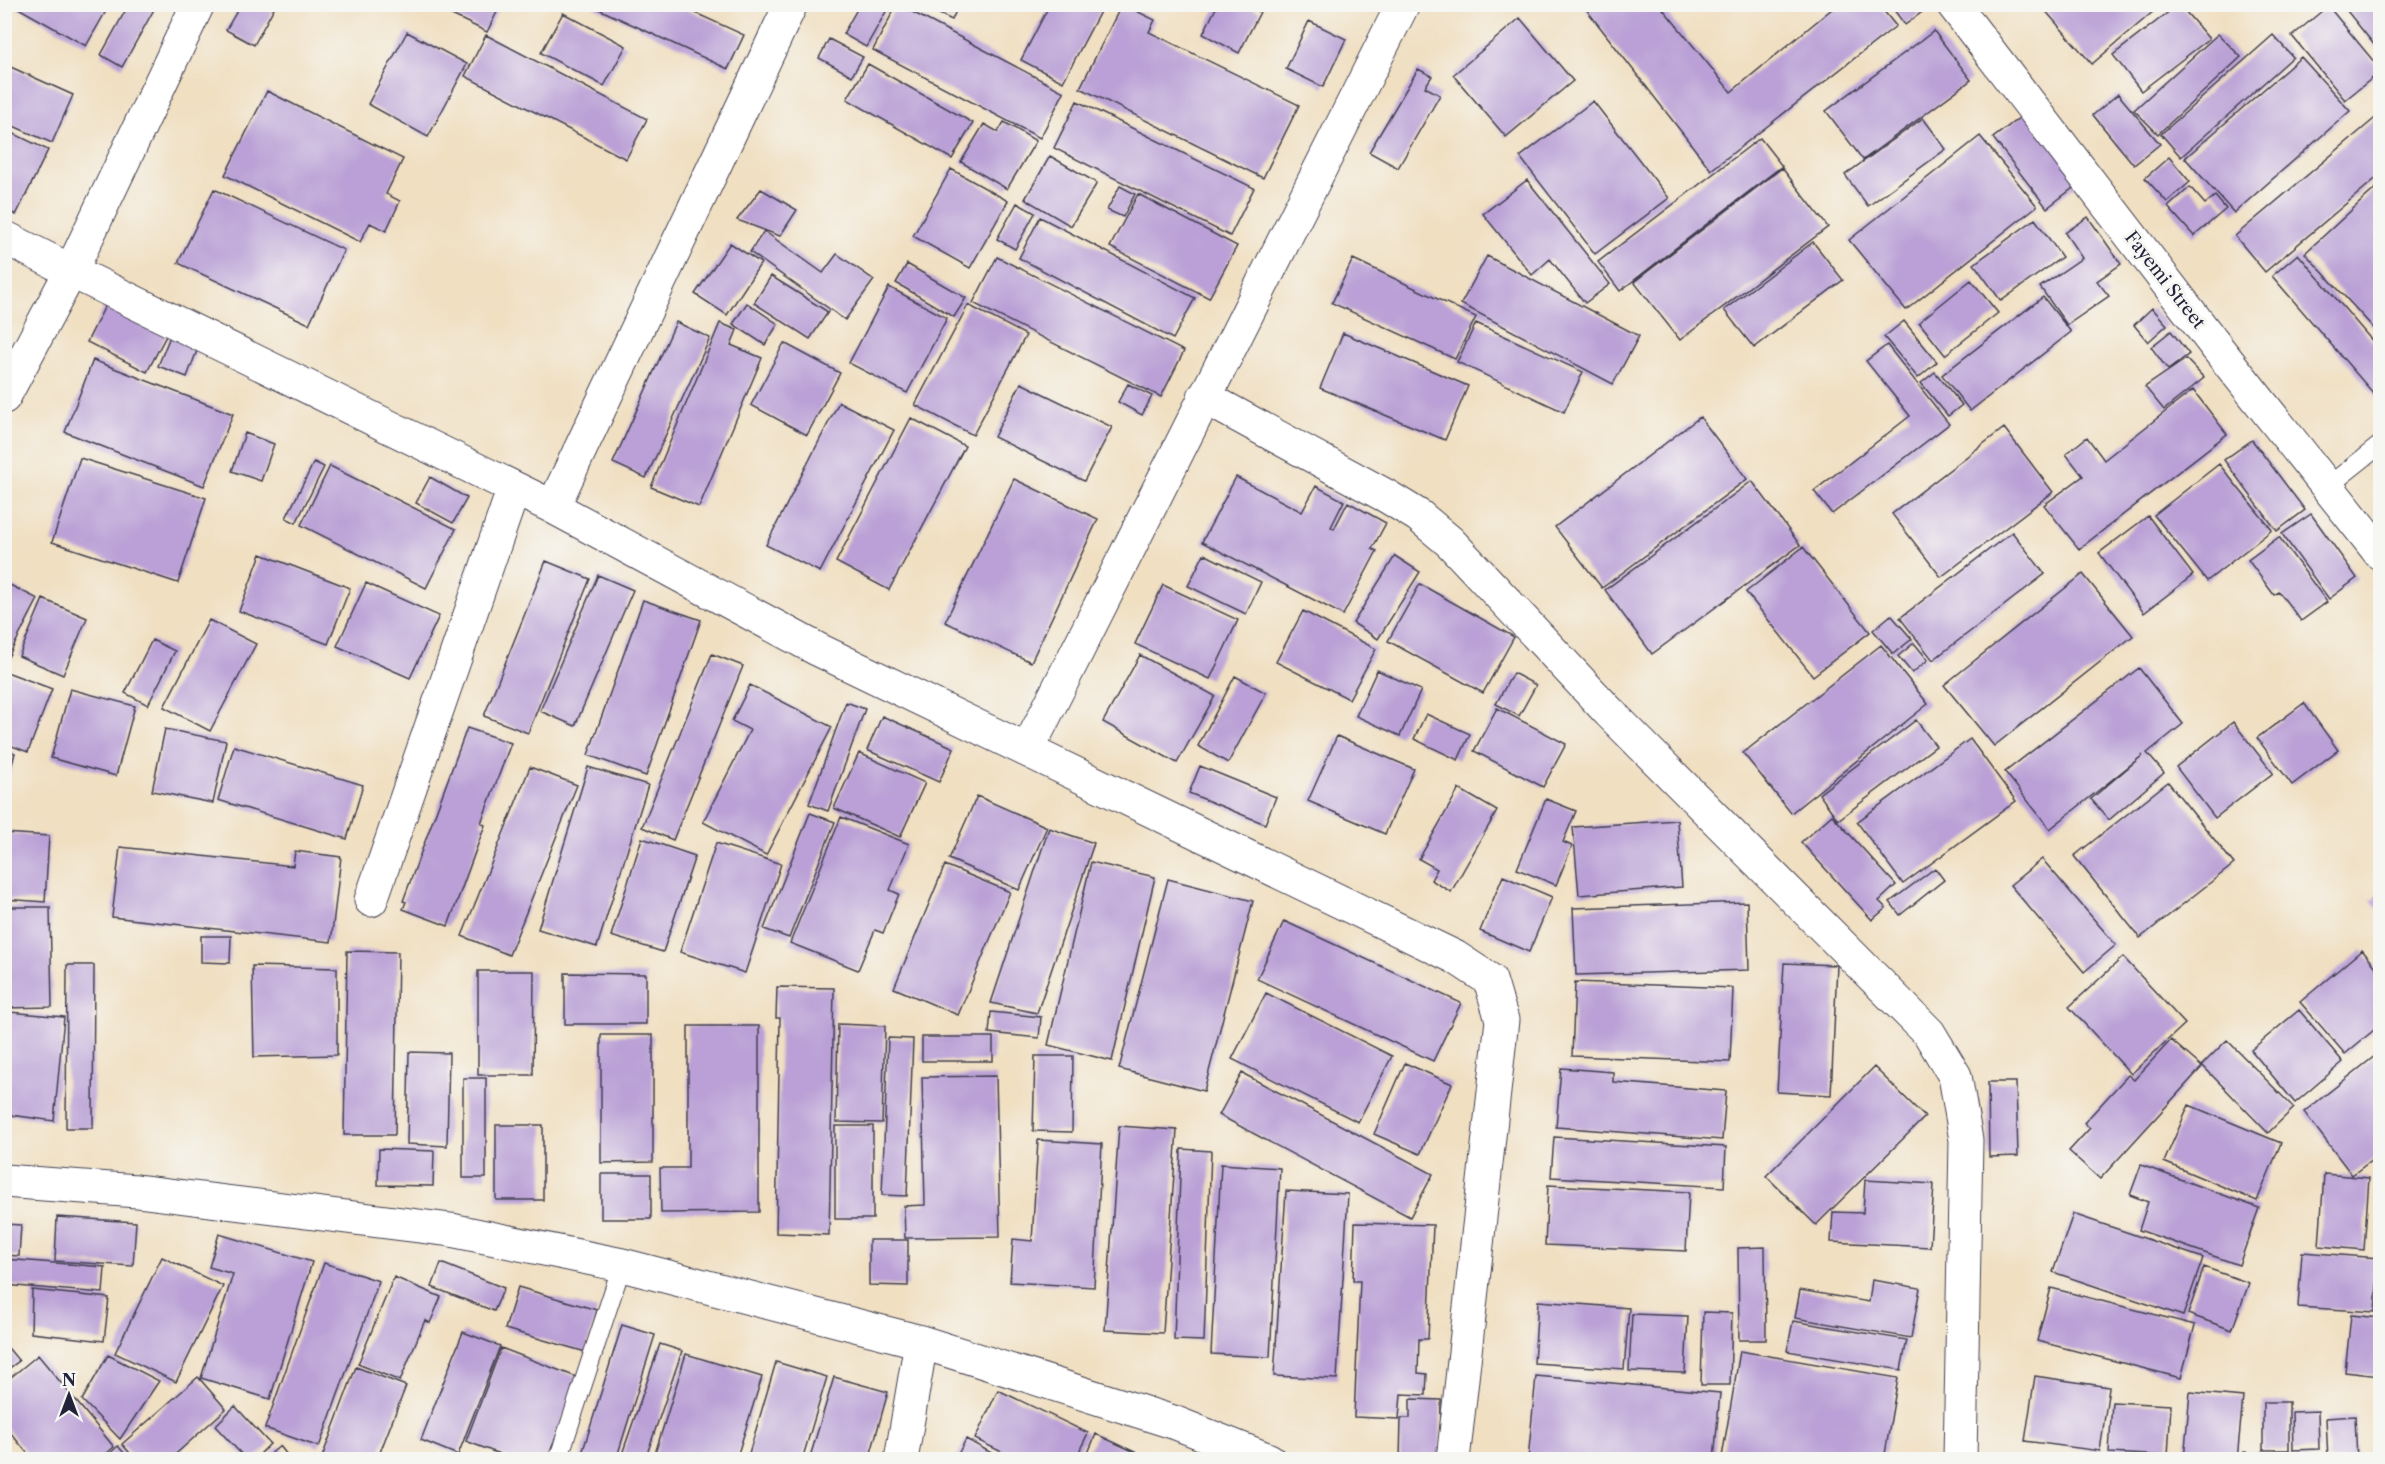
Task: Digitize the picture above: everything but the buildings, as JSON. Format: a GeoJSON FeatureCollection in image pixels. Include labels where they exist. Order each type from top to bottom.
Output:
{"type":"FeatureCollection","features":[{"type":"Feature","properties":{"kind":"street"},"geometry":{"type":"LineString","coordinates":[[4,397],[71,271],[198,4]]}},
{"type":"Feature","properties":{"kind":"street"},"geometry":{"type":"LineString","coordinates":[[553,507],[791,4]]}},
{"type":"Feature","properties":{"kind":"street"},"geometry":{"type":"LineString","coordinates":[[1028,749],[1403,4]]}},
{"type":"Feature","properties":{"kind":"street","name":"Fayemi Street"},"geometry":{"type":"LineString","coordinates":[[1953,4],[2380,553]]}},
{"type":"Feature","properties":{"kind":"street"},"geometry":{"type":"LineString","coordinates":[[4,237],[553,507],[818,649],[1455,957],[1490,980],[1502,1020],[1453,1460]]}},
{"type":"Feature","properties":{"kind":"street"},"geometry":{"type":"LineString","coordinates":[[1204,397],[1388,497],[1419,516],[1450,542],[1609,712],[1929,1033],[1955,1076],[1966,1140],[1960,1460]]}},
{"type":"Feature","properties":{"kind":"street"},"geometry":{"type":"LineString","coordinates":[[371,900],[514,488]]}},
{"type":"Feature","properties":{"kind":"street"},"geometry":{"type":"LineString","coordinates":[[4,1181],[137,1191],[451,1230],[622,1265],[921,1342],[1176,1423],[1269,1460]]}},
{"type":"Feature","properties":{"kind":"street"},"geometry":{"type":"LineString","coordinates":[[901,1460],[921,1342]]}},
{"type":"Feature","properties":{"kind":"lane"},"geometry":{"type":"LineString","coordinates":[[2327,487],[2380,445]]}},
{"type":"Feature","properties":{"kind":"lane"},"geometry":{"type":"LineString","coordinates":[[558,1460],[622,1265]]}}]}
